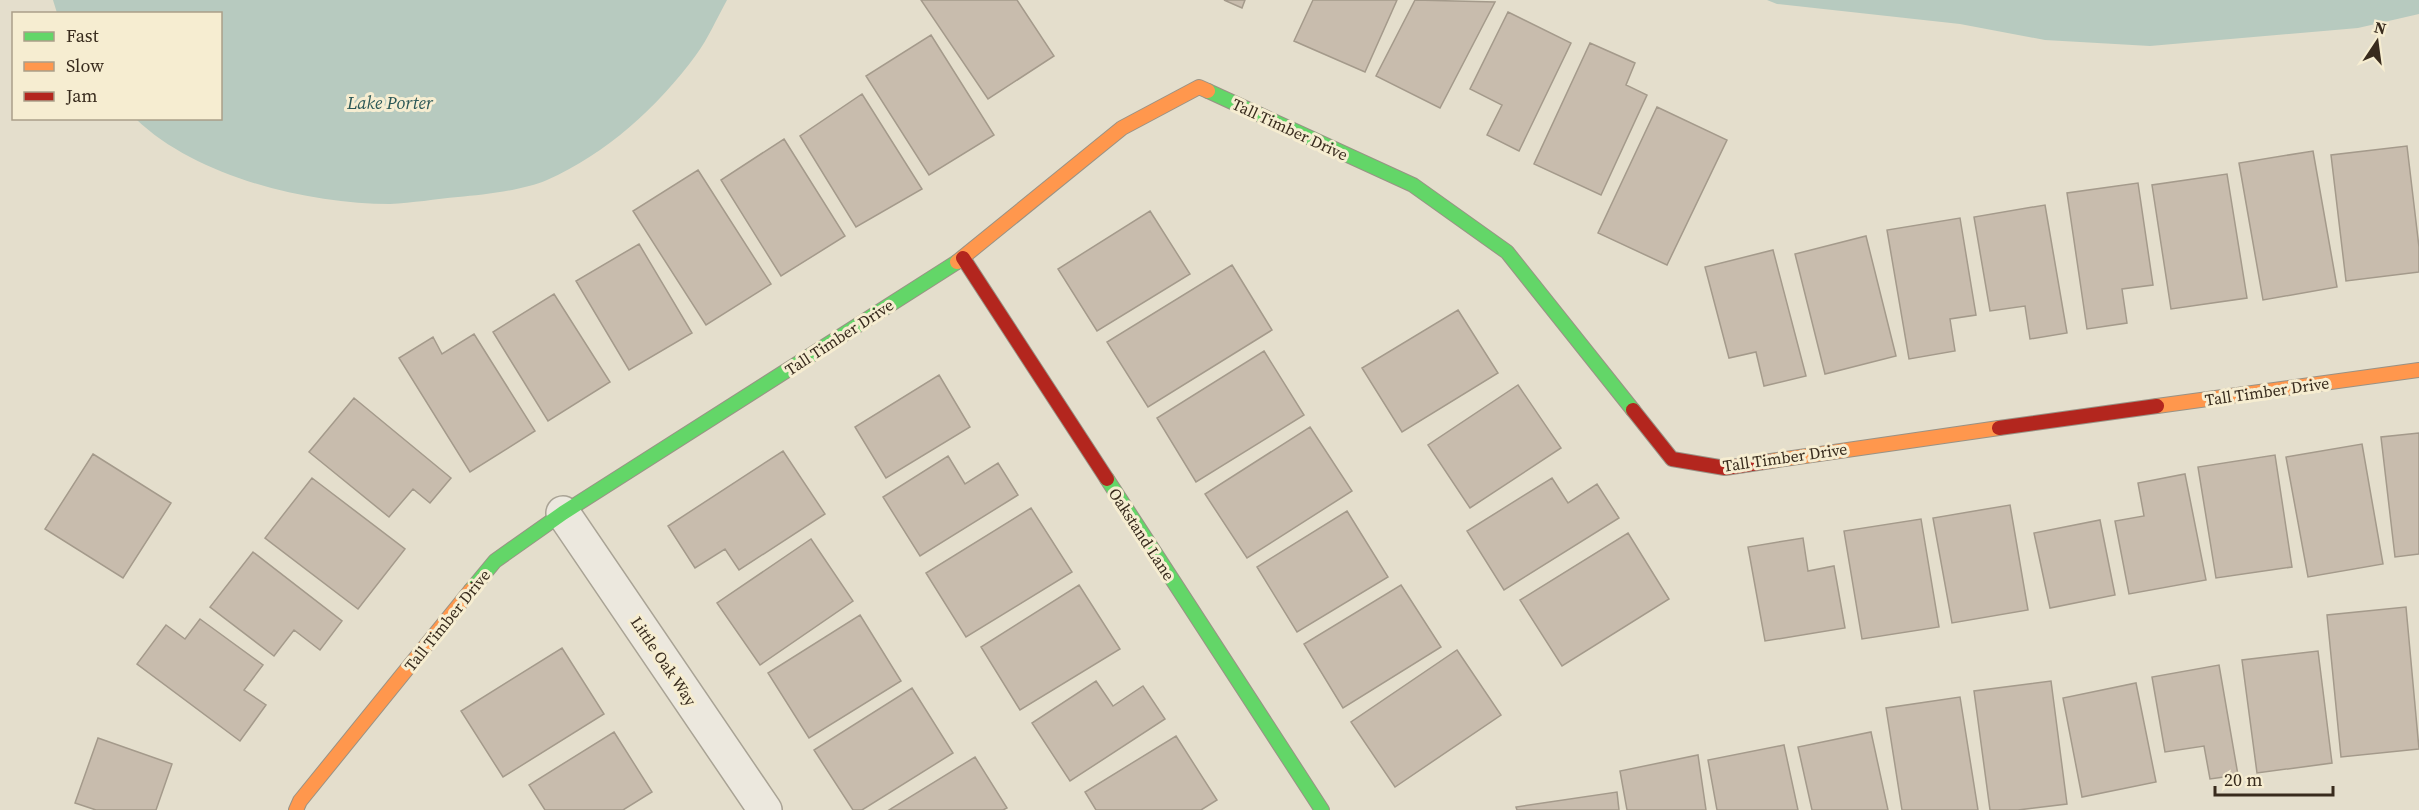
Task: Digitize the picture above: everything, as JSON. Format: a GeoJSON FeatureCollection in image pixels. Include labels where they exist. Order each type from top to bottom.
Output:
{"type":"FeatureCollection","features":[{"type":"Feature","properties":{"kind":"street","name":"Tall Timber Drive"},"geometry":{"type":"LineString","coordinates":[[296,810],[300,801],[495,561],[563,513],[963,258],[1122,128],[1199,87],[1413,185],[1507,252],[1672,459],[1725,468],[1837,450],[2419,370]]}},
{"type":"Feature","properties":{"kind":"street","name":"Oakstand Lane"},"geometry":{"type":"LineString","coordinates":[[963,258],[1322,810]]}},
{"type":"Feature","properties":{"kind":"street","name":"Little Oak Way"},"geometry":{"type":"LineString","coordinates":[[563,513],[765,810]]}},
{"type":"Feature","properties":{"kind":"water","name":"Lake Porter"},"geometry":{"type":"Polygon","coordinates":[[[53,0],[727,0],[700,49],[665,93],[648,111],[590,157],[547,180],[527,187],[480,195],[390,204],[324,199],[255,183],[189,157],[137,120],[222,120],[222,12],[57,12],[53,0]]]}},
{"type":"Feature","properties":{"kind":"water"},"geometry":{"type":"Polygon","coordinates":[[[1767,0],[2419,0],[2419,14],[2358,28],[2150,46],[2045,40],[1960,24],[1777,4],[1767,0]]]}},
{"type":"Feature","properties":{"kind":"building"},"geometry":{"type":"Polygon","coordinates":[[[921,0],[1017,0],[1054,56],[988,99],[921,0]]]}},
{"type":"Feature","properties":{"kind":"building"},"geometry":{"type":"Polygon","coordinates":[[[1224,0],[1245,0],[1242,8],[1224,0]]]}},
{"type":"Feature","properties":{"kind":"building"},"geometry":{"type":"Polygon","coordinates":[[[1313,0],[1397,0],[1365,72],[1294,41],[1313,0]]]}},
{"type":"Feature","properties":{"kind":"building"},"geometry":{"type":"Polygon","coordinates":[[[1415,0],[1495,2],[1440,108],[1376,76],[1415,0]]]}},
{"type":"Feature","properties":{"kind":"building"},"geometry":{"type":"Polygon","coordinates":[[[1508,12],[1571,43],[1519,151],[1487,135],[1502,105],[1470,89],[1508,12]]]}},
{"type":"Feature","properties":{"kind":"building"},"geometry":{"type":"Polygon","coordinates":[[[931,35],[994,135],[929,175],[866,76],[931,35]]]}},
{"type":"Feature","properties":{"kind":"building"},"geometry":{"type":"Polygon","coordinates":[[[1590,43],[1635,63],[1626,85],[1647,95],[1601,195],[1534,164],[1590,43]]]}},
{"type":"Feature","properties":{"kind":"building"},"geometry":{"type":"Polygon","coordinates":[[[862,94],[922,189],[856,227],[800,136],[862,94]]]}},
{"type":"Feature","properties":{"kind":"building"},"geometry":{"type":"Polygon","coordinates":[[[1657,107],[1727,140],[1667,265],[1598,233],[1657,107]]]}},
{"type":"Feature","properties":{"kind":"building"},"geometry":{"type":"Polygon","coordinates":[[[784,139],[845,236],[781,276],[721,180],[784,139]]]}},
{"type":"Feature","properties":{"kind":"building"},"geometry":{"type":"Polygon","coordinates":[[[2407,146],[2419,247],[2419,272],[2346,281],[2331,155],[2407,146]]]}},
{"type":"Feature","properties":{"kind":"building"},"geometry":{"type":"Polygon","coordinates":[[[2313,151],[2337,287],[2263,300],[2239,163],[2313,151]]]}},
{"type":"Feature","properties":{"kind":"building"},"geometry":{"type":"Polygon","coordinates":[[[698,170],[771,284],[706,325],[633,211],[698,170]]]}},
{"type":"Feature","properties":{"kind":"building"},"geometry":{"type":"Polygon","coordinates":[[[2227,174],[2247,298],[2171,309],[2152,185],[2227,174]]]}},
{"type":"Feature","properties":{"kind":"building"},"geometry":{"type":"Polygon","coordinates":[[[2138,183],[2153,285],[2122,289],[2127,323],[2087,329],[2067,193],[2138,183]]]}},
{"type":"Feature","properties":{"kind":"building"},"geometry":{"type":"Polygon","coordinates":[[[2045,205],[2067,333],[2030,339],[2025,306],[1990,311],[1974,217],[2045,205]]]}},
{"type":"Feature","properties":{"kind":"building"},"geometry":{"type":"Polygon","coordinates":[[[1150,211],[1190,274],[1097,331],[1058,269],[1150,211]]]}},
{"type":"Feature","properties":{"kind":"building"},"geometry":{"type":"Polygon","coordinates":[[[1960,218],[1976,315],[1950,319],[1955,351],[1909,359],[1887,230],[1960,218]]]}},
{"type":"Feature","properties":{"kind":"building"},"geometry":{"type":"Polygon","coordinates":[[[1866,236],[1896,356],[1825,374],[1795,254],[1866,236]]]}},
{"type":"Feature","properties":{"kind":"building"},"geometry":{"type":"Polygon","coordinates":[[[639,244],[692,333],[629,370],[576,281],[639,244]]]}},
{"type":"Feature","properties":{"kind":"building"},"geometry":{"type":"Polygon","coordinates":[[[1773,250],[1806,376],[1764,386],[1756,352],[1729,358],[1705,267],[1773,250]]]}},
{"type":"Feature","properties":{"kind":"building"},"geometry":{"type":"Polygon","coordinates":[[[1232,265],[1272,330],[1148,407],[1107,342],[1232,265]]]}},
{"type":"Feature","properties":{"kind":"building"},"geometry":{"type":"Polygon","coordinates":[[[554,294],[610,382],[548,421],[493,332],[554,294]]]}},
{"type":"Feature","properties":{"kind":"building"},"geometry":{"type":"Polygon","coordinates":[[[1458,310],[1498,373],[1402,432],[1362,368],[1458,310]]]}},
{"type":"Feature","properties":{"kind":"building"},"geometry":{"type":"Polygon","coordinates":[[[474,334],[535,431],[470,472],[399,358],[433,337],[442,354],[474,334]]]}},
{"type":"Feature","properties":{"kind":"building"},"geometry":{"type":"Polygon","coordinates":[[[1264,351],[1304,415],[1196,482],[1157,418],[1264,351]]]}},
{"type":"Feature","properties":{"kind":"building"},"geometry":{"type":"Polygon","coordinates":[[[939,375],[970,427],[886,478],[855,427],[939,375]]]}},
{"type":"Feature","properties":{"kind":"building"},"geometry":{"type":"Polygon","coordinates":[[[1518,385],[1561,448],[1470,508],[1428,445],[1518,385]]]}},
{"type":"Feature","properties":{"kind":"building"},"geometry":{"type":"Polygon","coordinates":[[[354,398],[451,478],[430,503],[413,489],[389,517],[309,452],[354,398]]]}},
{"type":"Feature","properties":{"kind":"building"},"geometry":{"type":"Polygon","coordinates":[[[1310,427],[1352,491],[1247,558],[1205,494],[1310,427]]]}},
{"type":"Feature","properties":{"kind":"building"},"geometry":{"type":"Polygon","coordinates":[[[2419,433],[2419,554],[2395,557],[2381,437],[2419,433]]]}},
{"type":"Feature","properties":{"kind":"building"},"geometry":{"type":"Polygon","coordinates":[[[2362,444],[2383,564],[2308,577],[2286,457],[2362,444]]]}},
{"type":"Feature","properties":{"kind":"building"},"geometry":{"type":"Polygon","coordinates":[[[783,451],[825,514],[739,570],[725,549],[695,568],[668,526],[783,451]]]}},
{"type":"Feature","properties":{"kind":"building"},"geometry":{"type":"Polygon","coordinates":[[[93,454],[171,503],[123,578],[45,529],[93,454]]]}},
{"type":"Feature","properties":{"kind":"building"},"geometry":{"type":"Polygon","coordinates":[[[2275,455],[2292,567],[2216,578],[2198,467],[2275,455]]]}},
{"type":"Feature","properties":{"kind":"building"},"geometry":{"type":"Polygon","coordinates":[[[948,456],[965,484],[998,463],[1018,495],[920,556],[883,497],[948,456]]]}},
{"type":"Feature","properties":{"kind":"building"},"geometry":{"type":"Polygon","coordinates":[[[2185,474],[2206,580],[2129,594],[2115,521],[2144,516],[2138,483],[2185,474]]]}},
{"type":"Feature","properties":{"kind":"building"},"geometry":{"type":"Polygon","coordinates":[[[312,478],[405,549],[358,609],[265,538],[312,478]]]}},
{"type":"Feature","properties":{"kind":"building"},"geometry":{"type":"Polygon","coordinates":[[[1552,478],[1568,503],[1597,484],[1619,518],[1504,590],[1467,531],[1552,478]]]}},
{"type":"Feature","properties":{"kind":"building"},"geometry":{"type":"Polygon","coordinates":[[[2010,505],[2028,610],[1952,623],[1933,518],[2010,505]]]}},
{"type":"Feature","properties":{"kind":"building"},"geometry":{"type":"Polygon","coordinates":[[[1031,508],[1072,572],[966,637],[926,573],[1031,508]]]}},
{"type":"Feature","properties":{"kind":"building"},"geometry":{"type":"Polygon","coordinates":[[[1347,511],[1388,577],[1297,632],[1257,567],[1347,511]]]}},
{"type":"Feature","properties":{"kind":"building"},"geometry":{"type":"Polygon","coordinates":[[[1921,519],[1939,627],[1862,639],[1844,531],[1921,519]]]}},
{"type":"Feature","properties":{"kind":"building"},"geometry":{"type":"Polygon","coordinates":[[[2100,520],[2115,595],[2050,608],[2034,533],[2100,520]]]}},
{"type":"Feature","properties":{"kind":"building"},"geometry":{"type":"Polygon","coordinates":[[[1628,533],[1669,599],[1562,666],[1520,600],[1628,533]]]}},
{"type":"Feature","properties":{"kind":"building"},"geometry":{"type":"Polygon","coordinates":[[[1803,538],[1808,571],[1834,566],[1845,628],[1765,641],[1748,547],[1803,538]]]}},
{"type":"Feature","properties":{"kind":"building"},"geometry":{"type":"Polygon","coordinates":[[[811,539],[853,601],[760,665],[717,603],[811,539]]]}},
{"type":"Feature","properties":{"kind":"building"},"geometry":{"type":"Polygon","coordinates":[[[253,552],[342,621],[320,650],[294,630],[274,656],[210,607],[253,552]]]}},
{"type":"Feature","properties":{"kind":"building"},"geometry":{"type":"Polygon","coordinates":[[[1079,585],[1120,649],[1020,710],[981,647],[1079,585]]]}},
{"type":"Feature","properties":{"kind":"building"},"geometry":{"type":"Polygon","coordinates":[[[1401,585],[1441,647],[1343,708],[1304,644],[1401,585]]]}},
{"type":"Feature","properties":{"kind":"building"},"geometry":{"type":"Polygon","coordinates":[[[2406,607],[2419,749],[2341,757],[2327,615],[2406,607]]]}},
{"type":"Feature","properties":{"kind":"building"},"geometry":{"type":"Polygon","coordinates":[[[860,615],[901,681],[809,738],[768,673],[860,615]]]}},
{"type":"Feature","properties":{"kind":"building"},"geometry":{"type":"Polygon","coordinates":[[[200,619],[263,665],[244,690],[266,705],[240,741],[137,664],[166,625],[185,639],[200,619]]]}},
{"type":"Feature","properties":{"kind":"building"},"geometry":{"type":"Polygon","coordinates":[[[562,648],[604,714],[503,777],[461,711],[562,648]]]}},
{"type":"Feature","properties":{"kind":"building"},"geometry":{"type":"Polygon","coordinates":[[[1457,650],[1501,715],[1395,787],[1351,722],[1457,650]]]}},
{"type":"Feature","properties":{"kind":"building"},"geometry":{"type":"Polygon","coordinates":[[[2318,651],[2332,763],[2257,773],[2242,660],[2318,651]]]}},
{"type":"Feature","properties":{"kind":"building"},"geometry":{"type":"Polygon","coordinates":[[[2219,665],[2238,775],[2210,779],[2204,746],[2165,752],[2152,677],[2219,665]]]}},
{"type":"Feature","properties":{"kind":"building"},"geometry":{"type":"Polygon","coordinates":[[[1096,681],[1113,706],[1143,686],[1165,719],[1070,781],[1032,723],[1096,681]]]}},
{"type":"Feature","properties":{"kind":"building"},"geometry":{"type":"Polygon","coordinates":[[[2051,681],[2067,804],[2018,810],[1990,810],[1974,691],[2051,681]]]}},
{"type":"Feature","properties":{"kind":"building"},"geometry":{"type":"Polygon","coordinates":[[[2136,683],[2156,782],[2082,797],[2063,698],[2136,683]]]}},
{"type":"Feature","properties":{"kind":"building"},"geometry":{"type":"Polygon","coordinates":[[[912,688],[953,753],[862,810],[853,810],[814,750],[912,688]]]}},
{"type":"Feature","properties":{"kind":"building"},"geometry":{"type":"Polygon","coordinates":[[[1960,697],[1978,810],[1902,810],[1886,708],[1960,697]]]}},
{"type":"Feature","properties":{"kind":"building"},"geometry":{"type":"Polygon","coordinates":[[[614,732],[652,792],[623,810],[545,810],[529,785],[614,732]]]}},
{"type":"Feature","properties":{"kind":"building"},"geometry":{"type":"Polygon","coordinates":[[[1871,732],[1888,810],[1812,810],[1798,747],[1871,732]]]}},
{"type":"Feature","properties":{"kind":"building"},"geometry":{"type":"Polygon","coordinates":[[[1176,736],[1217,800],[1201,810],[1096,810],[1085,792],[1176,736]]]}},
{"type":"Feature","properties":{"kind":"building"},"geometry":{"type":"Polygon","coordinates":[[[98,738],[172,764],[156,810],[96,810],[75,803],[98,738]]]}},
{"type":"Feature","properties":{"kind":"building"},"geometry":{"type":"Polygon","coordinates":[[[1784,745],[1798,810],[1717,810],[1708,760],[1784,745]]]}},
{"type":"Feature","properties":{"kind":"building"},"geometry":{"type":"Polygon","coordinates":[[[1698,755],[1706,810],[1627,810],[1620,771],[1698,755]]]}},
{"type":"Feature","properties":{"kind":"building"},"geometry":{"type":"Polygon","coordinates":[[[975,757],[1007,808],[1003,810],[889,810],[975,757]]]}},
{"type":"Feature","properties":{"kind":"building"},"geometry":{"type":"Polygon","coordinates":[[[1617,792],[1619,810],[1517,810],[1516,807],[1617,792]]]}},
{"type":"Feature","properties":{"kind":"traffic: fast"},"geometry":{"type":"LineString","coordinates":[[1208,91],[1413,185],[1507,252],[1633,410]]}},
{"type":"Feature","properties":{"kind":"traffic: fast"},"geometry":{"type":"LineString","coordinates":[[471,590],[495,561],[563,513],[957,262]]}},
{"type":"Feature","properties":{"kind":"traffic: fast"},"geometry":{"type":"LineString","coordinates":[[1107,479],[1322,810]]}},
{"type":"Feature","properties":{"kind":"traffic: slow"},"geometry":{"type":"LineString","coordinates":[[957,262],[1122,128],[1199,87],[1208,91]]}},
{"type":"Feature","properties":{"kind":"traffic: slow"},"geometry":{"type":"LineString","coordinates":[[2157,406],[2419,370]]}},
{"type":"Feature","properties":{"kind":"traffic: slow"},"geometry":{"type":"LineString","coordinates":[[1771,461],[1999,428]]}},
{"type":"Feature","properties":{"kind":"traffic: slow"},"geometry":{"type":"LineString","coordinates":[[296,810],[300,801],[471,590]]}},
{"type":"Feature","properties":{"kind":"traffic: jam"},"geometry":{"type":"LineString","coordinates":[[963,258],[1107,479]]}},
{"type":"Feature","properties":{"kind":"traffic: jam"},"geometry":{"type":"LineString","coordinates":[[1999,428],[2157,406]]}},
{"type":"Feature","properties":{"kind":"traffic: jam"},"geometry":{"type":"LineString","coordinates":[[1633,410],[1672,459],[1725,468],[1771,461]]}}]}
